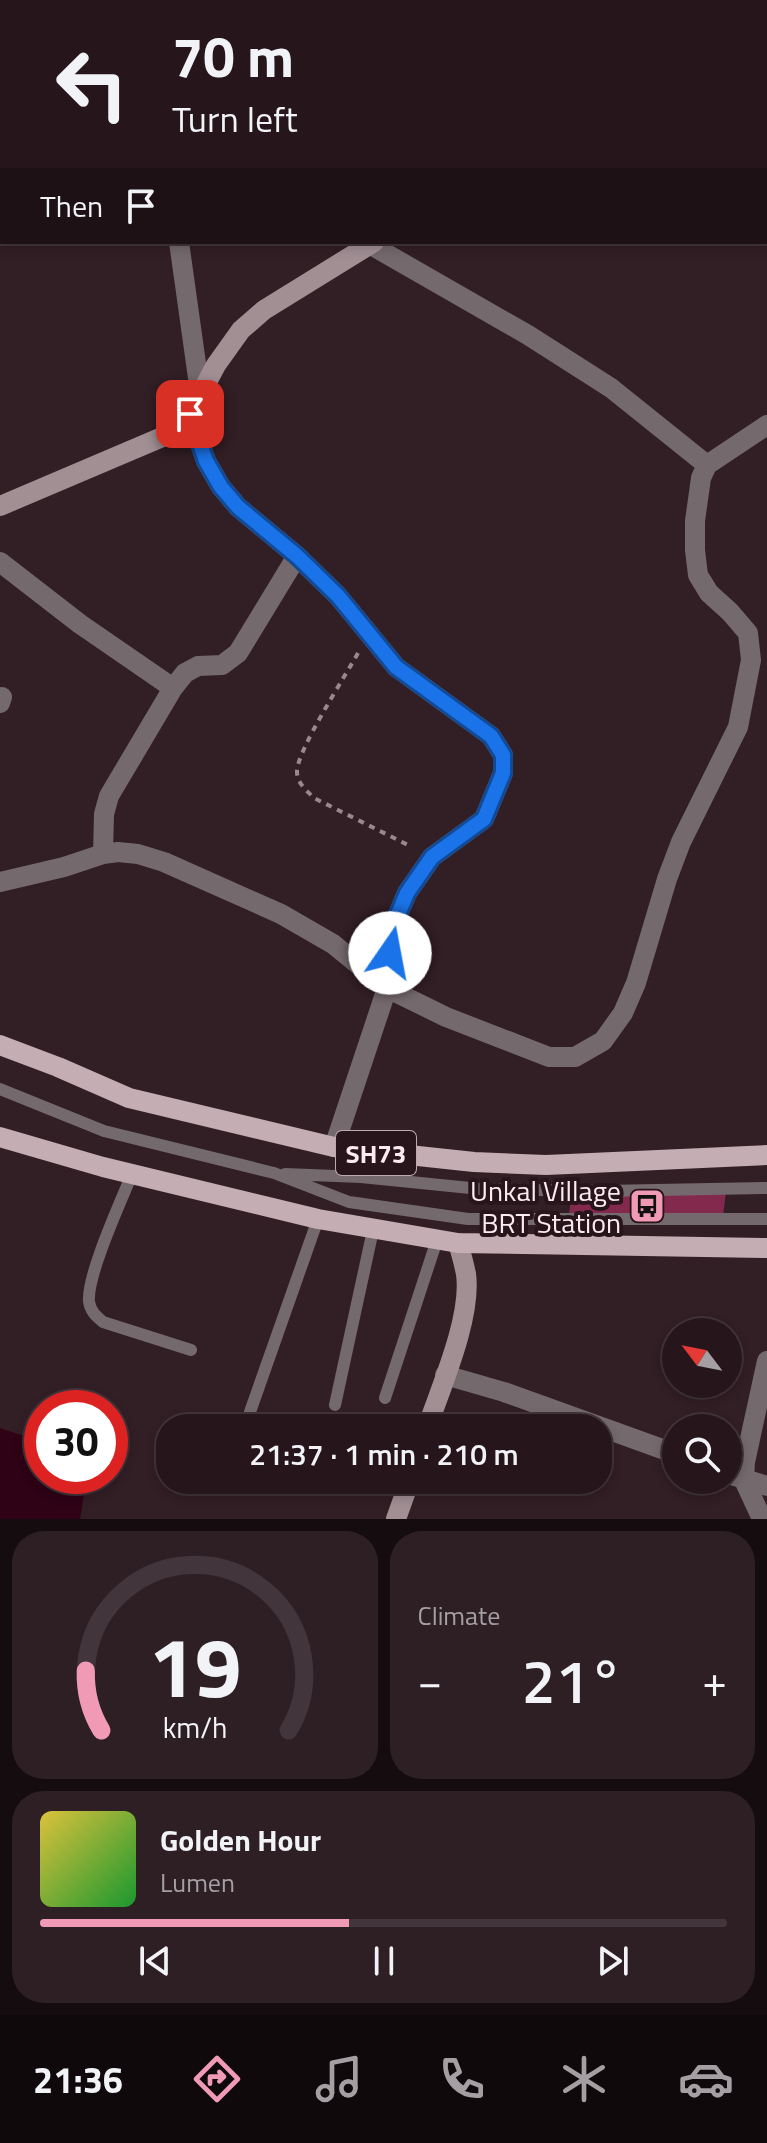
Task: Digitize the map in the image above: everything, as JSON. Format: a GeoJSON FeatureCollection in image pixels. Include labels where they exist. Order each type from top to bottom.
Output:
{"type":"FeatureCollection","features":[{"type":"Feature","properties":{"kind":"main road","name":"SH73"},"geometry":{"type":"LineString","coordinates":[[0,1045],[129,1098],[334,1147],[474,1162],[546,1165],[767,1154]]}},
{"type":"Feature","properties":{"kind":"main road"},"geometry":{"type":"LineString","coordinates":[[0,1137],[132,1174],[318,1219],[437,1240],[458,1243],[767,1248]]}},
{"type":"Feature","properties":{"kind":"street"},"geometry":{"type":"LineString","coordinates":[[179,244],[200,392]]}},
{"type":"Feature","properties":{"kind":"street"},"geometry":{"type":"LineString","coordinates":[[0,506],[160,438],[176,428],[190,414],[200,392],[241,330],[264,310],[372,244],[528,335],[611,388],[707,465]]}},
{"type":"Feature","properties":{"kind":"street"},"geometry":{"type":"LineString","coordinates":[[190,414],[206,461],[221,487],[238,507],[297,556],[338,596],[396,667],[491,736],[503,755],[503,773],[484,819],[432,857],[407,893],[394,924],[387,988],[334,1147]]}},
{"type":"Feature","properties":{"kind":"street"},"geometry":{"type":"LineString","coordinates":[[0,882],[103,854],[138,854],[164,862],[281,914],[333,944],[387,988],[446,1017],[549,1057],[575,1057],[603,1041],[623,1013],[641,969],[681,842],[738,727],[751,660],[748,633],[709,593],[698,575],[695,521],[698,491],[707,465],[767,425]]}},
{"type":"Feature","properties":{"kind":"street"},"geometry":{"type":"LineString","coordinates":[[103,854],[104,814],[109,796],[173,688],[185,673],[198,666],[222,665],[238,653],[297,556]]}},
{"type":"Feature","properties":{"kind":"street"},"geometry":{"type":"LineString","coordinates":[[0,562],[80,624],[173,688]]}},
{"type":"Feature","properties":{"kind":"street"},"geometry":{"type":"LineString","coordinates":[[432,1414],[458,1335],[466,1298],[466,1276],[458,1243]]}},
{"type":"Feature","properties":{"kind":"street"},"geometry":{"type":"LineString","coordinates":[[742,1467],[767,1361]]}},
{"type":"Feature","properties":{"kind":"street"},"geometry":{"type":"LineString","coordinates":[[445,1375],[504,1392],[662,1449]]}},
{"type":"Feature","properties":{"kind":"street"},"geometry":{"type":"LineString","coordinates":[[742,1479],[767,1486]]}},
{"type":"Feature","properties":{"kind":"street"},"geometry":{"type":"LineString","coordinates":[[742,1487],[762,1519]]}},
{"type":"Feature","properties":{"kind":"street"},"geometry":{"type":"LineString","coordinates":[[396,1519],[405,1494]]}},
{"type":"Feature","properties":{"kind":"lane"},"geometry":{"type":"LineString","coordinates":[[0,1089],[104,1131],[274,1173],[349,1202],[468,1219],[767,1219]]}},
{"type":"Feature","properties":{"kind":"lane"},"geometry":{"type":"LineString","coordinates":[[274,1173],[361,1177],[480,1189],[603,1191],[767,1188]]}},
{"type":"Feature","properties":{"kind":"lane"},"geometry":{"type":"LineString","coordinates":[[132,1174],[99,1259],[89,1303],[93,1314],[103,1322],[191,1350]]}},
{"type":"Feature","properties":{"kind":"lane"},"geometry":{"type":"LineString","coordinates":[[250,1412],[318,1219]]}},
{"type":"Feature","properties":{"kind":"lane"},"geometry":{"type":"LineString","coordinates":[[335,1405],[373,1230]]}},
{"type":"Feature","properties":{"kind":"lane"},"geometry":{"type":"LineString","coordinates":[[385,1398],[437,1240]]}},
{"type":"Feature","properties":{"kind":"path"},"geometry":{"type":"LineString","coordinates":[[368,634],[305,748],[297,771],[302,786],[314,798],[432,857]]}},
{"type":"Feature","properties":{"kind":"shaded area"},"geometry":{"type":"Polygon","coordinates":[[[0,1428],[24,1436],[24,1494],[84,1494],[80,1519],[0,1519],[0,1428]]]}},
{"type":"Feature","properties":{"kind":"building","name":"Unkal Village BRT Station"},"geometry":{"type":"Polygon","coordinates":[[[726,1192],[723,1216],[569,1216],[571,1196],[726,1192]]]}},
{"type":"Feature","properties":{"kind":"place","name":"Unkal Village BRT Station"},"geometry":{"type":"Point","coordinates":[647,1206]}},
{"type":"Feature","properties":{"kind":"route"},"geometry":{"type":"LineString","coordinates":[[190,414],[206,461],[221,487],[238,507],[297,556],[338,596],[396,667],[491,736],[503,755],[503,773],[484,819],[432,857],[407,893],[394,924],[390,953]]}}]}
